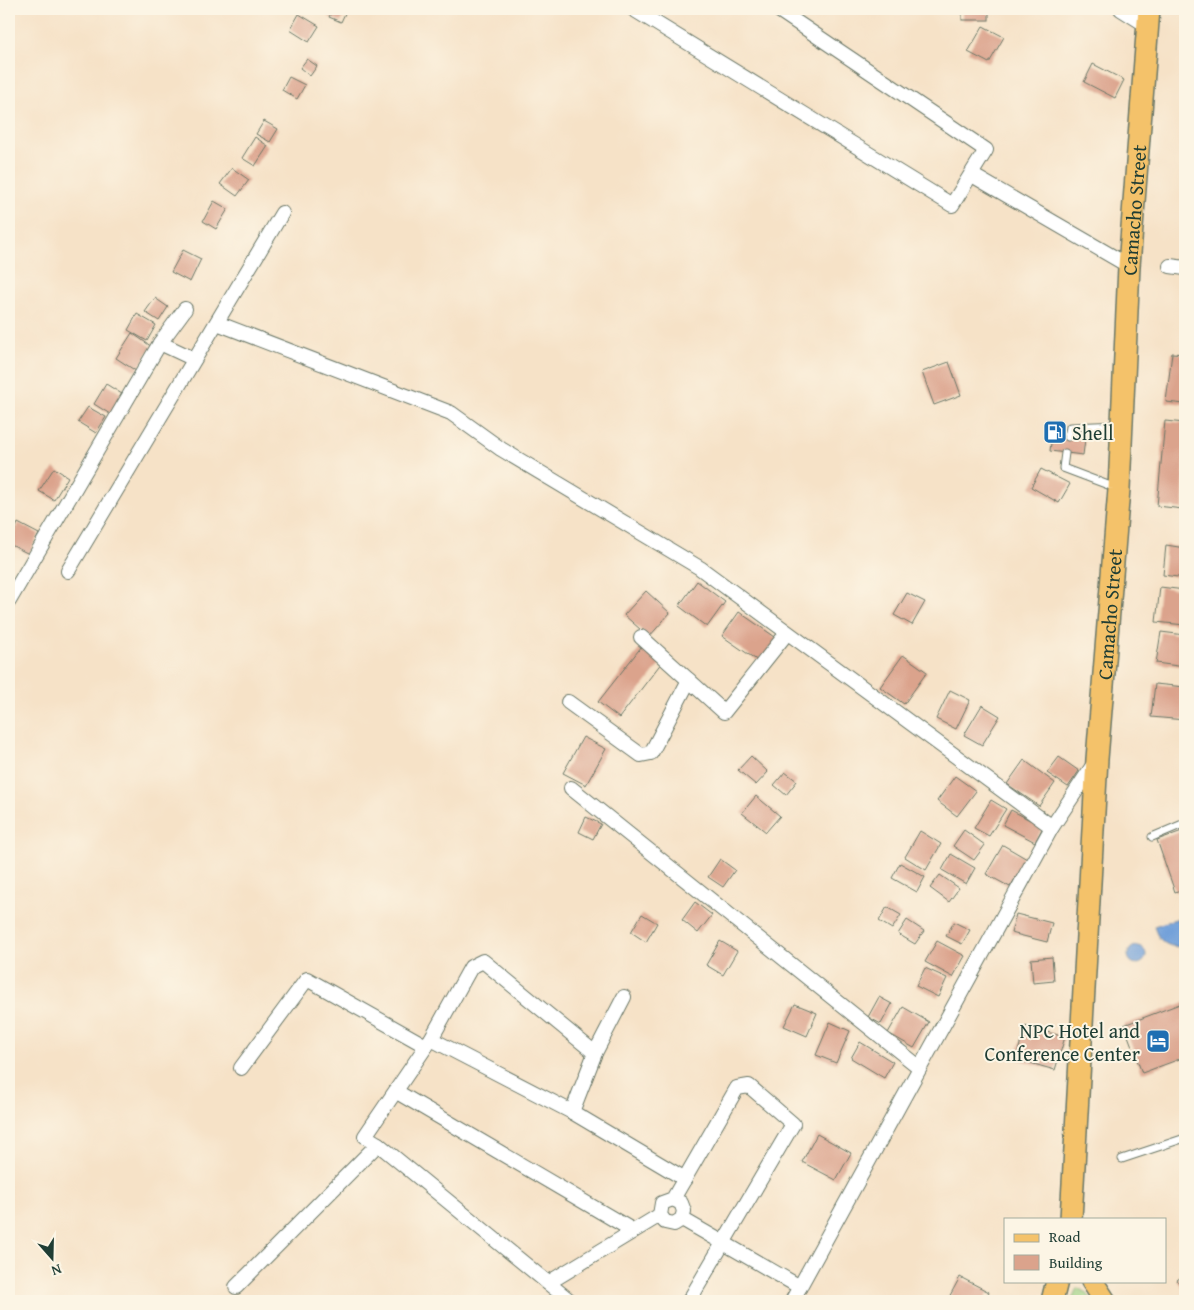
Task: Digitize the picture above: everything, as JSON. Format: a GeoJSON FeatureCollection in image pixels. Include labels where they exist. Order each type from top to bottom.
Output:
{"type":"FeatureCollection","features":[{"type":"Feature","properties":{"kind":"main road","name":"Camacho Street"},"geometry":{"type":"LineString","coordinates":[[1072,1218],[1097,759],[1123,425],[1129,266],[1149,17]]}},
{"type":"Feature","properties":{"kind":"main road"},"geometry":{"type":"LineString","coordinates":[[1052,1301],[1057,1282]]}},
{"type":"Feature","properties":{"kind":"main road"},"geometry":{"type":"LineString","coordinates":[[1093,1282],[1105,1301]]}},
{"type":"Feature","properties":{"kind":"street"},"geometry":{"type":"LineString","coordinates":[[633,9],[952,205],[986,150],[776,9]]}},
{"type":"Feature","properties":{"kind":"street"},"geometry":{"type":"LineString","coordinates":[[1121,9],[1149,17]]}},
{"type":"Feature","properties":{"kind":"street"},"geometry":{"type":"LineString","coordinates":[[972,175],[1129,266]]}},
{"type":"Feature","properties":{"kind":"street"},"geometry":{"type":"LineString","coordinates":[[68,571],[194,359],[218,323],[282,213]]}},
{"type":"Feature","properties":{"kind":"street"},"geometry":{"type":"LineString","coordinates":[[1170,266],[1185,268]]}},
{"type":"Feature","properties":{"kind":"street"},"geometry":{"type":"LineString","coordinates":[[9,601],[160,343],[185,309]]}},
{"type":"Feature","properties":{"kind":"street"},"geometry":{"type":"LineString","coordinates":[[218,323],[451,414],[501,449],[700,568],[1052,827]]}},
{"type":"Feature","properties":{"kind":"street"},"geometry":{"type":"LineString","coordinates":[[160,343],[194,359]]}},
{"type":"Feature","properties":{"kind":"street"},"geometry":{"type":"LineString","coordinates":[[641,637],[724,712],[786,633]]}},
{"type":"Feature","properties":{"kind":"street"},"geometry":{"type":"LineString","coordinates":[[568,702],[641,756],[650,753],[689,680]]}},
{"type":"Feature","properties":{"kind":"street"},"geometry":{"type":"LineString","coordinates":[[792,1301],[1052,827],[1097,759]]}},
{"type":"Feature","properties":{"kind":"street"},"geometry":{"type":"LineString","coordinates":[[571,788],[919,1067]]}},
{"type":"Feature","properties":{"kind":"street"},"geometry":{"type":"LineString","coordinates":[[570,1301],[378,1144],[365,1136],[429,1043],[471,967],[483,961],[595,1053]]}},
{"type":"Feature","properties":{"kind":"street"},"geometry":{"type":"LineString","coordinates":[[241,1068],[306,979],[429,1043],[572,1112],[685,1179]]}},
{"type":"Feature","properties":{"kind":"street"},"geometry":{"type":"LineString","coordinates":[[572,1112],[595,1053],[624,997]]}},
{"type":"Feature","properties":{"kind":"street"},"geometry":{"type":"LineString","coordinates":[[673,1199],[681,1203],[684,1210],[682,1218],[674,1224],[665,1222],[660,1215],[662,1203],[673,1199],[737,1088],[749,1086],[793,1124],[689,1301]]}},
{"type":"Feature","properties":{"kind":"street"},"geometry":{"type":"LineString","coordinates":[[396,1092],[632,1230]]}},
{"type":"Feature","properties":{"kind":"street"},"geometry":{"type":"LineString","coordinates":[[236,1287],[378,1144]]}},
{"type":"Feature","properties":{"kind":"street"},"geometry":{"type":"LineString","coordinates":[[548,1283],[632,1230],[660,1215]]}},
{"type":"Feature","properties":{"kind":"street"},"geometry":{"type":"LineString","coordinates":[[682,1218],[800,1287]]}},
{"type":"Feature","properties":{"kind":"lane"},"geometry":{"type":"LineString","coordinates":[[1068,436],[1070,428],[1123,425]]}},
{"type":"Feature","properties":{"kind":"lane"},"geometry":{"type":"LineString","coordinates":[[1065,453],[1063,468],[1118,488]]}},
{"type":"Feature","properties":{"kind":"lane"},"geometry":{"type":"LineString","coordinates":[[1152,837],[1185,823]]}},
{"type":"Feature","properties":{"kind":"lane"},"geometry":{"type":"LineString","coordinates":[[1122,1159],[1185,1138]]}},
{"type":"Feature","properties":{"kind":"green space"},"geometry":{"type":"Polygon","coordinates":[[[1077,1288],[1086,1292],[1093,1301],[1071,1301],[1077,1288]]]}},
{"type":"Feature","properties":{"kind":"water"},"geometry":{"type":"Polygon","coordinates":[[[1185,916],[1185,946],[1169,945],[1161,940],[1154,926],[1185,916]]]}},
{"type":"Feature","properties":{"kind":"water"},"geometry":{"type":"Polygon","coordinates":[[[1137,946],[1143,949],[1146,955],[1143,961],[1137,964],[1131,961],[1128,955],[1131,949],[1137,946]]]}},
{"type":"Feature","properties":{"kind":"building"},"geometry":{"type":"Polygon","coordinates":[[[333,9],[347,9],[341,22],[329,17],[333,9]]]}},
{"type":"Feature","properties":{"kind":"building"},"geometry":{"type":"Polygon","coordinates":[[[962,9],[989,9],[989,20],[962,20],[962,9]]]}},
{"type":"Feature","properties":{"kind":"building"},"geometry":{"type":"Polygon","coordinates":[[[299,14],[319,26],[309,42],[290,30],[299,14]]]}},
{"type":"Feature","properties":{"kind":"building"},"geometry":{"type":"Polygon","coordinates":[[[983,26],[1004,37],[989,63],[968,52],[983,26]]]}},
{"type":"Feature","properties":{"kind":"building"},"geometry":{"type":"Polygon","coordinates":[[[307,59],[317,66],[310,76],[300,68],[307,59]]]}},
{"type":"Feature","properties":{"kind":"building"},"geometry":{"type":"Polygon","coordinates":[[[1093,64],[1124,80],[1115,98],[1084,82],[1093,64]]]}},
{"type":"Feature","properties":{"kind":"building"},"geometry":{"type":"Polygon","coordinates":[[[289,77],[305,85],[297,99],[282,90],[289,77]]]}},
{"type":"Feature","properties":{"kind":"building"},"geometry":{"type":"Polygon","coordinates":[[[264,121],[278,129],[270,142],[256,134],[264,121]]]}},
{"type":"Feature","properties":{"kind":"building"},"geometry":{"type":"Polygon","coordinates":[[[255,137],[268,146],[255,166],[242,158],[255,137]]]}},
{"type":"Feature","properties":{"kind":"building"},"geometry":{"type":"Polygon","coordinates":[[[232,168],[249,180],[237,196],[220,184],[232,168]]]}},
{"type":"Feature","properties":{"kind":"building"},"geometry":{"type":"Polygon","coordinates":[[[214,201],[228,209],[216,229],[203,221],[214,201]]]}},
{"type":"Feature","properties":{"kind":"building"},"geometry":{"type":"Polygon","coordinates":[[[183,250],[201,259],[190,282],[171,272],[183,250]]]}},
{"type":"Feature","properties":{"kind":"building"},"geometry":{"type":"Polygon","coordinates":[[[155,298],[168,307],[159,321],[145,312],[155,298]]]}},
{"type":"Feature","properties":{"kind":"building"},"geometry":{"type":"Polygon","coordinates":[[[137,314],[156,325],[147,341],[128,330],[137,314]]]}},
{"type":"Feature","properties":{"kind":"building"},"geometry":{"type":"Polygon","coordinates":[[[132,333],[152,347],[136,371],[116,358],[132,333]]]}},
{"type":"Feature","properties":{"kind":"building"},"geometry":{"type":"Polygon","coordinates":[[[1172,353],[1185,354],[1185,404],[1166,402],[1172,353]]]}},
{"type":"Feature","properties":{"kind":"building"},"geometry":{"type":"Polygon","coordinates":[[[949,362],[961,395],[934,405],[922,372],[949,362]]]}},
{"type":"Feature","properties":{"kind":"building"},"geometry":{"type":"Polygon","coordinates":[[[106,384],[122,394],[110,414],[94,404],[106,384]]]}},
{"type":"Feature","properties":{"kind":"building"},"geometry":{"type":"Polygon","coordinates":[[[88,407],[106,417],[96,433],[78,422],[88,407]]]}},
{"type":"Feature","properties":{"kind":"building"},"geometry":{"type":"Polygon","coordinates":[[[1165,421],[1185,423],[1183,509],[1157,506],[1165,421]]]}},
{"type":"Feature","properties":{"kind":"building"},"geometry":{"type":"Polygon","coordinates":[[[1052,435],[1085,439],[1083,455],[1050,451],[1052,435]]]}},
{"type":"Feature","properties":{"kind":"building"},"geometry":{"type":"Polygon","coordinates":[[[54,468],[68,477],[54,500],[39,491],[54,468]]]}},
{"type":"Feature","properties":{"kind":"building"},"geometry":{"type":"Polygon","coordinates":[[[1041,469],[1070,484],[1059,503],[1031,487],[1041,469]]]}},
{"type":"Feature","properties":{"kind":"building"},"geometry":{"type":"Polygon","coordinates":[[[18,523],[39,534],[29,554],[9,544],[18,523]]]}},
{"type":"Feature","properties":{"kind":"building"},"geometry":{"type":"Polygon","coordinates":[[[1166,545],[1185,548],[1185,578],[1163,575],[1166,545]]]}},
{"type":"Feature","properties":{"kind":"building"},"geometry":{"type":"Polygon","coordinates":[[[697,581],[725,602],[707,627],[679,606],[697,581]]]}},
{"type":"Feature","properties":{"kind":"building"},"geometry":{"type":"Polygon","coordinates":[[[1160,587],[1185,590],[1185,625],[1156,622],[1160,587]]]}},
{"type":"Feature","properties":{"kind":"building"},"geometry":{"type":"Polygon","coordinates":[[[646,591],[670,613],[649,637],[624,615],[646,591]]]}},
{"type":"Feature","properties":{"kind":"building"},"geometry":{"type":"Polygon","coordinates":[[[907,593],[925,602],[912,625],[894,615],[907,593]]]}},
{"type":"Feature","properties":{"kind":"building"},"geometry":{"type":"Polygon","coordinates":[[[739,612],[778,639],[761,663],[722,636],[739,612]]]}},
{"type":"Feature","properties":{"kind":"building"},"geometry":{"type":"Polygon","coordinates":[[[1161,632],[1185,635],[1185,667],[1156,663],[1161,632]]]}},
{"type":"Feature","properties":{"kind":"building"},"geometry":{"type":"Polygon","coordinates":[[[642,646],[662,662],[619,718],[598,702],[642,646]]]}},
{"type":"Feature","properties":{"kind":"building"},"geometry":{"type":"Polygon","coordinates":[[[903,655],[927,672],[904,704],[880,687],[903,655]]]}},
{"type":"Feature","properties":{"kind":"building"},"geometry":{"type":"Polygon","coordinates":[[[1155,684],[1185,687],[1185,720],[1151,717],[1155,684]]]}},
{"type":"Feature","properties":{"kind":"building"},"geometry":{"type":"Polygon","coordinates":[[[950,690],[970,700],[956,729],[936,719],[950,690]]]}},
{"type":"Feature","properties":{"kind":"building"},"geometry":{"type":"Polygon","coordinates":[[[982,705],[1000,716],[982,745],[964,735],[982,705]]]}},
{"type":"Feature","properties":{"kind":"building"},"geometry":{"type":"Polygon","coordinates":[[[583,737],[606,749],[586,785],[563,773],[583,737]]]}},
{"type":"Feature","properties":{"kind":"building"},"geometry":{"type":"Polygon","coordinates":[[[751,756],[768,772],[756,785],[738,770],[751,756]]]}},
{"type":"Feature","properties":{"kind":"building"},"geometry":{"type":"Polygon","coordinates":[[[1059,757],[1079,771],[1068,787],[1047,773],[1059,757]]]}},
{"type":"Feature","properties":{"kind":"building"},"geometry":{"type":"Polygon","coordinates":[[[1024,760],[1055,783],[1039,806],[1007,784],[1024,760]]]}},
{"type":"Feature","properties":{"kind":"building"},"geometry":{"type":"Polygon","coordinates":[[[785,772],[797,781],[786,795],[774,785],[785,772]]]}},
{"type":"Feature","properties":{"kind":"building"},"geometry":{"type":"Polygon","coordinates":[[[955,776],[976,791],[957,816],[937,801],[955,776]]]}},
{"type":"Feature","properties":{"kind":"building"},"geometry":{"type":"Polygon","coordinates":[[[756,796],[780,816],[766,832],[742,813],[756,796]]]}},
{"type":"Feature","properties":{"kind":"building"},"geometry":{"type":"Polygon","coordinates":[[[991,800],[1006,809],[989,836],[974,828],[991,800]]]}},
{"type":"Feature","properties":{"kind":"building"},"geometry":{"type":"Polygon","coordinates":[[[1011,810],[1043,827],[1035,842],[1003,825],[1011,810]]]}},
{"type":"Feature","properties":{"kind":"building"},"geometry":{"type":"Polygon","coordinates":[[[586,817],[601,824],[593,839],[579,832],[586,817]]]}},
{"type":"Feature","properties":{"kind":"building"},"geometry":{"type":"Polygon","coordinates":[[[964,830],[985,845],[974,860],[953,846],[964,830]]]}},
{"type":"Feature","properties":{"kind":"building"},"geometry":{"type":"Polygon","coordinates":[[[1185,830],[1185,888],[1175,892],[1157,840],[1185,830]]]}},
{"type":"Feature","properties":{"kind":"building"},"geometry":{"type":"Polygon","coordinates":[[[920,831],[941,844],[926,870],[905,857],[920,831]]]}},
{"type":"Feature","properties":{"kind":"building"},"geometry":{"type":"Polygon","coordinates":[[[1003,845],[1027,859],[1010,887],[986,874],[1003,845]]]}},
{"type":"Feature","properties":{"kind":"building"},"geometry":{"type":"Polygon","coordinates":[[[951,854],[975,868],[966,884],[942,870],[951,854]]]}},
{"type":"Feature","properties":{"kind":"building"},"geometry":{"type":"Polygon","coordinates":[[[720,859],[735,870],[723,887],[708,877],[720,859]]]}},
{"type":"Feature","properties":{"kind":"building"},"geometry":{"type":"Polygon","coordinates":[[[900,863],[925,877],[917,892],[892,878],[900,863]]]}},
{"type":"Feature","properties":{"kind":"building"},"geometry":{"type":"Polygon","coordinates":[[[940,875],[959,888],[949,902],[930,888],[940,875]]]}},
{"type":"Feature","properties":{"kind":"building"},"geometry":{"type":"Polygon","coordinates":[[[695,902],[712,915],[698,933],[682,920],[695,902]]]}},
{"type":"Feature","properties":{"kind":"building"},"geometry":{"type":"Polygon","coordinates":[[[887,907],[901,915],[892,929],[879,921],[887,907]]]}},
{"type":"Feature","properties":{"kind":"building"},"geometry":{"type":"Polygon","coordinates":[[[642,914],[657,923],[646,942],[631,932],[642,914]]]}},
{"type":"Feature","properties":{"kind":"building"},"geometry":{"type":"Polygon","coordinates":[[[1016,914],[1052,923],[1047,942],[1011,933],[1016,914]]]}},
{"type":"Feature","properties":{"kind":"building"},"geometry":{"type":"Polygon","coordinates":[[[907,920],[924,931],[915,944],[898,934],[907,920]]]}},
{"type":"Feature","properties":{"kind":"building"},"geometry":{"type":"Polygon","coordinates":[[[954,922],[970,930],[962,944],[946,936],[954,922]]]}},
{"type":"Feature","properties":{"kind":"building"},"geometry":{"type":"Polygon","coordinates":[[[720,941],[737,951],[723,975],[706,965],[720,941]]]}},
{"type":"Feature","properties":{"kind":"building"},"geometry":{"type":"Polygon","coordinates":[[[937,941],[965,956],[953,977],[925,962],[937,941]]]}},
{"type":"Feature","properties":{"kind":"building"},"geometry":{"type":"Polygon","coordinates":[[[1052,957],[1054,981],[1033,983],[1031,959],[1052,957]]]}},
{"type":"Feature","properties":{"kind":"building"},"geometry":{"type":"Polygon","coordinates":[[[925,968],[947,978],[938,997],[916,986],[925,968]]]}},
{"type":"Feature","properties":{"kind":"building"},"geometry":{"type":"Polygon","coordinates":[[[879,997],[892,1004],[881,1024],[868,1017],[879,997]]]}},
{"type":"Feature","properties":{"kind":"building","name":"NPC Hotel and Conference Center"},"geometry":{"type":"Polygon","coordinates":[[[1185,1002],[1185,1057],[1142,1073],[1124,1025],[1185,1002]]]}},
{"type":"Feature","properties":{"kind":"building"},"geometry":{"type":"Polygon","coordinates":[[[795,1004],[817,1013],[807,1036],[784,1026],[795,1004]]]}},
{"type":"Feature","properties":{"kind":"building"},"geometry":{"type":"Polygon","coordinates":[[[903,1007],[929,1022],[914,1048],[888,1033],[903,1007]]]}},
{"type":"Feature","properties":{"kind":"building"},"geometry":{"type":"Polygon","coordinates":[[[830,1022],[850,1031],[836,1063],[816,1055],[830,1022]]]}},
{"type":"Feature","properties":{"kind":"building"},"geometry":{"type":"Polygon","coordinates":[[[1025,1026],[1065,1037],[1055,1070],[1016,1059],[1025,1026]]]}},
{"type":"Feature","properties":{"kind":"building"},"geometry":{"type":"Polygon","coordinates":[[[860,1042],[893,1062],[884,1078],[851,1058],[860,1042]]]}},
{"type":"Feature","properties":{"kind":"building"},"geometry":{"type":"Polygon","coordinates":[[[817,1134],[851,1153],[836,1180],[802,1162],[817,1134]]]}},
{"type":"Feature","properties":{"kind":"building"},"geometry":{"type":"Polygon","coordinates":[[[1185,1274],[1185,1291],[1177,1280],[1185,1274]]]}},
{"type":"Feature","properties":{"kind":"building"},"geometry":{"type":"Polygon","coordinates":[[[960,1277],[989,1292],[984,1301],[947,1301],[960,1277]]]}},
{"type":"Feature","properties":{"kind":"place","name":"Shell"},"geometry":{"type":"Point","coordinates":[1055,432]}},
{"type":"Feature","properties":{"kind":"place","name":"NPC Hotel and Conference Center"},"geometry":{"type":"Point","coordinates":[1158,1041]}}]}
